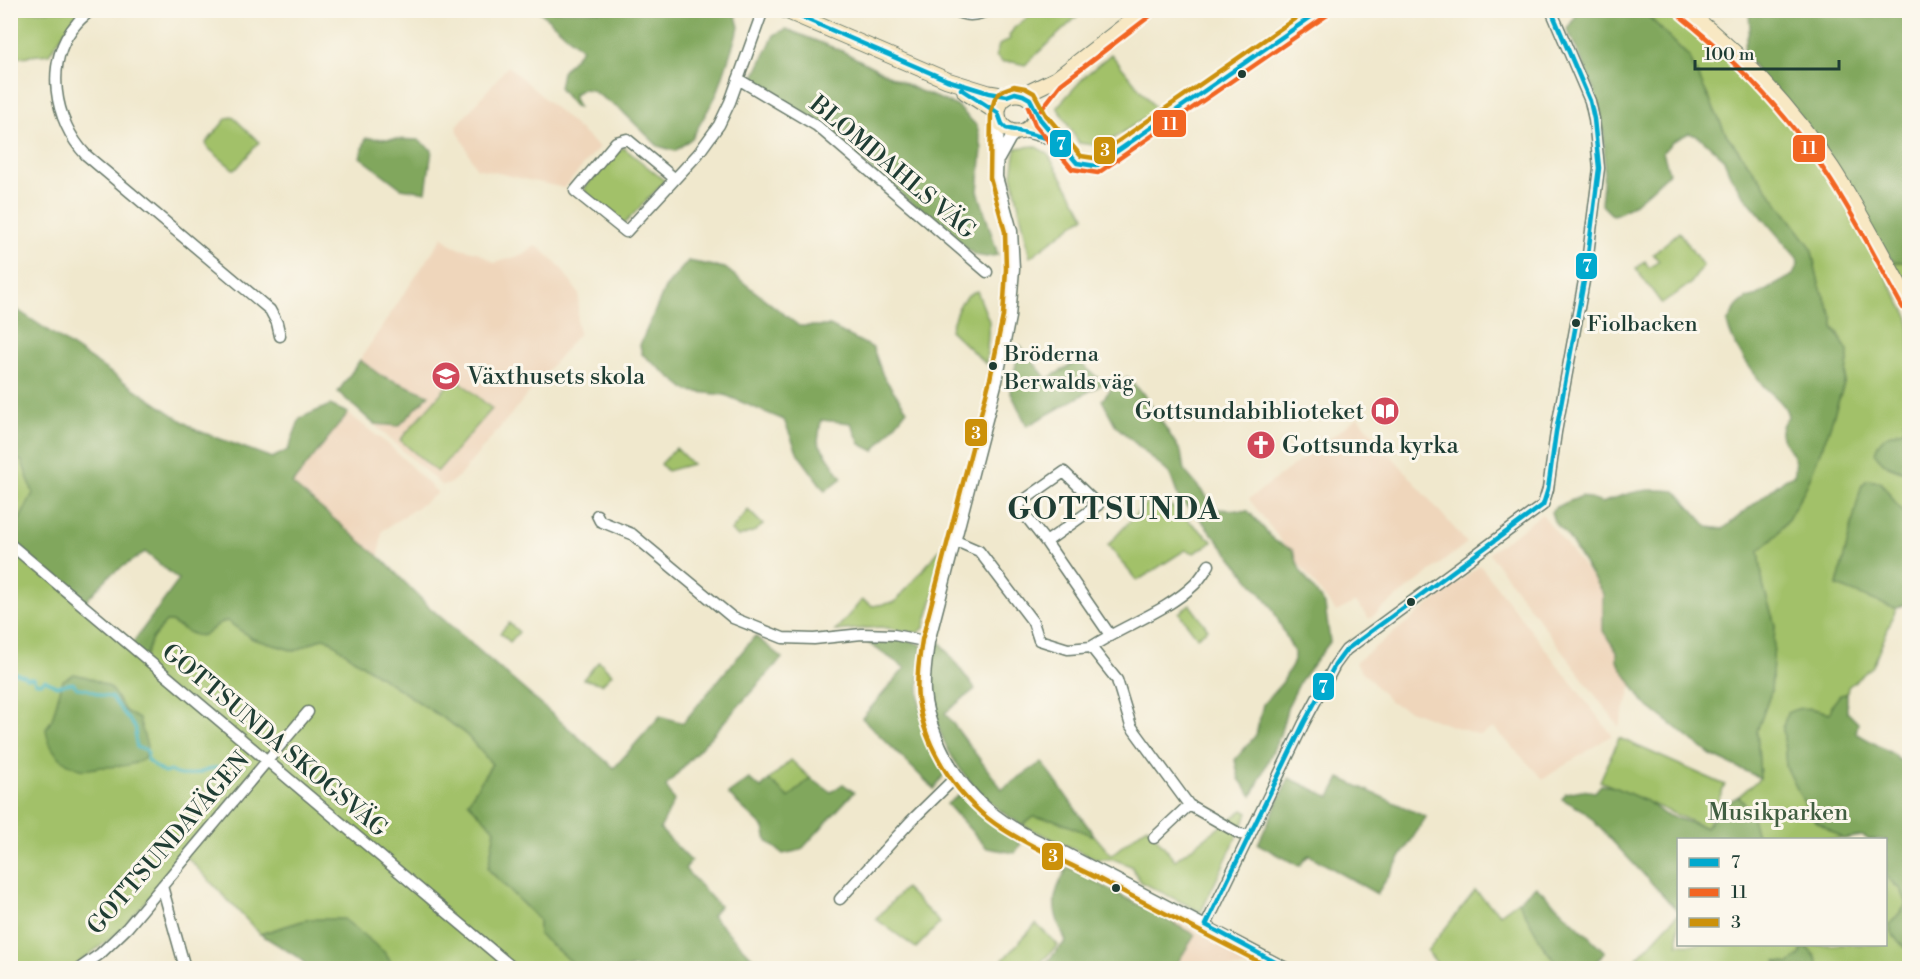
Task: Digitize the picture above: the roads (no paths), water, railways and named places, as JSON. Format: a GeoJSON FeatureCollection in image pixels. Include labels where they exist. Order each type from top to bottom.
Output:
{"type":"FeatureCollection","features":[{"type":"Feature","properties":{"kind":"street"},"geometry":{"type":"LineString","coordinates":[[91,10],[77,22],[67,38],[57,72],[56,90],[61,114],[75,143],[270,309],[280,336]]}},
{"type":"Feature","properties":{"kind":"street"},"geometry":{"type":"LineString","coordinates":[[674,178],[627,139],[616,142],[574,191],[626,232],[698,154],[719,125],[763,10]]}},
{"type":"Feature","properties":{"kind":"street"},"geometry":{"type":"LineString","coordinates":[[784,10],[947,81],[1007,96]]}},
{"type":"Feature","properties":{"kind":"street"},"geometry":{"type":"LineString","coordinates":[[953,10],[962,15],[980,15],[989,10]]}},
{"type":"Feature","properties":{"kind":"street"},"geometry":{"type":"LineString","coordinates":[[997,162],[1010,139],[1031,125],[1031,104],[1056,79],[1145,10]]}},
{"type":"Feature","properties":{"kind":"street"},"geometry":{"type":"LineString","coordinates":[[1286,969],[1066,853],[1029,837],[979,801],[946,761],[928,710],[925,674],[929,642],[998,381],[1010,317],[1014,269],[1012,231],[997,177],[998,116],[1001,102],[1007,96],[1015,93],[1031,104],[1077,163],[1096,166],[1307,14],[1322,10]]}},
{"type":"Feature","properties":{"kind":"street"},"geometry":{"type":"LineString","coordinates":[[1206,925],[1304,723],[1335,665],[1346,650],[1543,505],[1548,489],[1556,432],[1586,270],[1599,168],[1590,101],[1551,10]]}},
{"type":"Feature","properties":{"kind":"street"},"geometry":{"type":"LineString","coordinates":[[1685,10],[1740,56],[1800,123],[1833,169],[1910,304]]}},
{"type":"Feature","properties":{"kind":"street","name":"BLOMDAHLS VÄG"},"geometry":{"type":"LineString","coordinates":[[738,79],[817,126],[987,272]]}},
{"type":"Feature","properties":{"kind":"street"},"geometry":{"type":"LineString","coordinates":[[947,81],[998,116],[1006,128],[1058,141]]}},
{"type":"Feature","properties":{"kind":"street"},"geometry":{"type":"LineString","coordinates":[[1046,542],[1098,505],[1064,472],[1017,505],[1046,542],[1110,635]]}},
{"type":"Feature","properties":{"kind":"street"},"geometry":{"type":"LineString","coordinates":[[597,515],[600,521],[632,534],[733,618],[783,638],[814,639],[862,634],[894,635],[929,642]]}},
{"type":"Feature","properties":{"kind":"street"},"geometry":{"type":"LineString","coordinates":[[956,541],[979,550],[1033,622],[1039,640],[1068,649],[1092,647],[1176,598],[1196,583],[1209,565]]}},
{"type":"Feature","properties":{"kind":"street","name":"GOTTSUNDA SKOGSVÄG"},"geometry":{"type":"LineString","coordinates":[[10,544],[513,969]]}},
{"type":"Feature","properties":{"kind":"street"},"geometry":{"type":"LineString","coordinates":[[1092,647],[1117,680],[1131,726],[1189,805],[1240,834],[1250,835]]}},
{"type":"Feature","properties":{"kind":"street","name":"GOTTSUNDAVÄGEN"},"geometry":{"type":"LineString","coordinates":[[80,969],[100,954],[162,886],[219,815],[308,712]]}},
{"type":"Feature","properties":{"kind":"street"},"geometry":{"type":"LineString","coordinates":[[840,899],[910,822],[957,776]]}},
{"type":"Feature","properties":{"kind":"street"},"geometry":{"type":"LineString","coordinates":[[1154,838],[1189,805]]}},
{"type":"Feature","properties":{"kind":"street"},"geometry":{"type":"LineString","coordinates":[[162,886],[185,969]]}},
{"type":"Feature","properties":{"kind":"waterway"},"geometry":{"type":"LineString","coordinates":[[10,671],[26,678],[33,678],[36,683],[45,680],[56,686],[73,683],[77,688],[111,697],[136,729],[137,748],[145,749],[148,753],[147,760],[164,773],[170,771],[185,775],[219,768],[229,776],[235,769],[242,767]]}},
{"type":"Feature","properties":{"kind":"place","name":"Fiolbacken"},"geometry":{"type":"Point","coordinates":[1576,323]}},
{"type":"Feature","properties":{"kind":"place","name":"Bröderna Berwalds väg"},"geometry":{"type":"Point","coordinates":[993,366]}},
{"type":"Feature","properties":{"kind":"place","name":"Växthusets skola"},"geometry":{"type":"Point","coordinates":[446,376]}},
{"type":"Feature","properties":{"kind":"place","name":"Gottsundabiblioteket"},"geometry":{"type":"Point","coordinates":[1385,411]}},
{"type":"Feature","properties":{"kind":"place","name":"Gottsunda kyrka"},"geometry":{"type":"Point","coordinates":[1261,445]}},
{"type":"Feature","properties":{"kind":"district","name":"GOTTSUNDA"},"geometry":{"type":"Point","coordinates":[1114,509]}},
{"type":"Feature","properties":{"kind":"park label","name":"Musikparken"},"geometry":{"type":"Point","coordinates":[1778,812]}}]}
